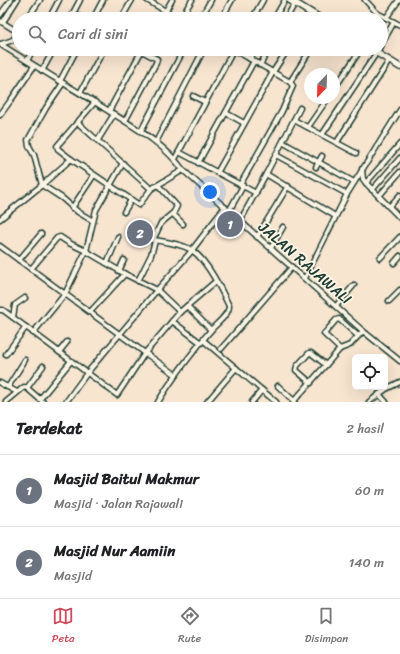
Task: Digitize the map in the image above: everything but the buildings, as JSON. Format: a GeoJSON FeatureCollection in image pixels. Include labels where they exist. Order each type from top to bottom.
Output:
{"type":"FeatureCollection","features":[{"type":"Feature","properties":{"kind":"main road"},"geometry":{"type":"LineString","coordinates":[[293,2],[309,12]]}},
{"type":"Feature","properties":{"kind":"street"},"geometry":{"type":"LineString","coordinates":[[0,15],[12,0]]}},
{"type":"Feature","properties":{"kind":"street"},"geometry":{"type":"LineString","coordinates":[[12,28],[1,22],[17,0]]}},
{"type":"Feature","properties":{"kind":"street"},"geometry":{"type":"LineString","coordinates":[[32,12],[40,0]]}},
{"type":"Feature","properties":{"kind":"street"},"geometry":{"type":"LineString","coordinates":[[53,12],[59,0]]}},
{"type":"Feature","properties":{"kind":"street"},"geometry":{"type":"LineString","coordinates":[[74,12],[80,0]]}},
{"type":"Feature","properties":{"kind":"street"},"geometry":{"type":"LineString","coordinates":[[97,12],[103,0]]}},
{"type":"Feature","properties":{"kind":"street"},"geometry":{"type":"LineString","coordinates":[[125,12],[132,0]]}},
{"type":"Feature","properties":{"kind":"street"},"geometry":{"type":"LineString","coordinates":[[149,1],[166,11],[172,0]]}},
{"type":"Feature","properties":{"kind":"street"},"geometry":{"type":"LineString","coordinates":[[184,12],[192,0]]}},
{"type":"Feature","properties":{"kind":"street"},"geometry":{"type":"LineString","coordinates":[[204,12],[211,0]]}},
{"type":"Feature","properties":{"kind":"street"},"geometry":{"type":"LineString","coordinates":[[224,12],[232,0]]}},
{"type":"Feature","properties":{"kind":"street"},"geometry":{"type":"LineString","coordinates":[[256,12],[263,0]]}},
{"type":"Feature","properties":{"kind":"street"},"geometry":{"type":"LineString","coordinates":[[278,12],[285,0]]}},
{"type":"Feature","properties":{"kind":"street"},"geometry":{"type":"LineString","coordinates":[[365,0],[376,12]]}},
{"type":"Feature","properties":{"kind":"street"},"geometry":{"type":"LineString","coordinates":[[388,15],[399,0]]}},
{"type":"Feature","properties":{"kind":"street"},"geometry":{"type":"LineString","coordinates":[[289,12],[293,2]]}},
{"type":"Feature","properties":{"kind":"street"},"geometry":{"type":"LineString","coordinates":[[388,19],[398,23],[388,37]]}},
{"type":"Feature","properties":{"kind":"street"},"geometry":{"type":"LineString","coordinates":[[0,44],[12,41]]}},
{"type":"Feature","properties":{"kind":"street","name":"JALAN RAJAWALI"},"geometry":{"type":"LineString","coordinates":[[0,44],[12,52]]}},
{"type":"Feature","properties":{"kind":"street","name":"JALAN RAJAWALI"},"geometry":{"type":"LineString","coordinates":[[19,56],[95,102],[156,142],[175,159],[182,170],[363,331],[400,361]]}},
{"type":"Feature","properties":{"kind":"street"},"geometry":{"type":"LineString","coordinates":[[27,61],[30,56]]}},
{"type":"Feature","properties":{"kind":"street"},"geometry":{"type":"LineString","coordinates":[[42,71],[50,56]]}},
{"type":"Feature","properties":{"kind":"street"},"geometry":{"type":"LineString","coordinates":[[74,56],[62,82],[28,140],[29,146],[34,155],[42,185],[62,198],[72,208],[93,221]]}},
{"type":"Feature","properties":{"kind":"street"},"geometry":{"type":"LineString","coordinates":[[80,93],[100,56]]}},
{"type":"Feature","properties":{"kind":"street"},"geometry":{"type":"LineString","coordinates":[[109,111],[138,56]]}},
{"type":"Feature","properties":{"kind":"street"},"geometry":{"type":"LineString","coordinates":[[125,122],[156,63],[156,59],[152,56]]}},
{"type":"Feature","properties":{"kind":"street"},"geometry":{"type":"LineString","coordinates":[[141,131],[180,56]]}},
{"type":"Feature","properties":{"kind":"street"},"geometry":{"type":"LineString","coordinates":[[156,142],[200,56]]}},
{"type":"Feature","properties":{"kind":"street"},"geometry":{"type":"LineString","coordinates":[[175,159],[230,56]]}},
{"type":"Feature","properties":{"kind":"street"},"geometry":{"type":"LineString","coordinates":[[229,211],[293,89],[290,82],[245,56]]}},
{"type":"Feature","properties":{"kind":"street"},"geometry":{"type":"LineString","coordinates":[[198,163],[226,113],[253,56]]}},
{"type":"Feature","properties":{"kind":"street"},"geometry":{"type":"LineString","coordinates":[[260,65],[265,56]]}},
{"type":"Feature","properties":{"kind":"street"},"geometry":{"type":"LineString","coordinates":[[217,173],[244,123],[283,56]]}},
{"type":"Feature","properties":{"kind":"street"},"geometry":{"type":"LineString","coordinates":[[290,82],[307,56]]}},
{"type":"Feature","properties":{"kind":"street"},"geometry":{"type":"LineString","coordinates":[[340,80],[356,56]]}},
{"type":"Feature","properties":{"kind":"street"},"geometry":{"type":"LineString","coordinates":[[322,135],[375,56]]}},
{"type":"Feature","properties":{"kind":"street"},"geometry":{"type":"LineString","coordinates":[[384,56],[400,68]]}},
{"type":"Feature","properties":{"kind":"street"},"geometry":{"type":"LineString","coordinates":[[336,142],[389,61]]}},
{"type":"Feature","properties":{"kind":"street"},"geometry":{"type":"LineString","coordinates":[[0,115],[34,66]]}},
{"type":"Feature","properties":{"kind":"street"},"geometry":{"type":"LineString","coordinates":[[193,96],[205,102]]}},
{"type":"Feature","properties":{"kind":"street"},"geometry":{"type":"LineString","coordinates":[[95,102],[57,147],[70,159],[137,204],[140,204],[151,189],[182,170]]}},
{"type":"Feature","properties":{"kind":"street"},"geometry":{"type":"LineString","coordinates":[[308,127],[324,104]]}},
{"type":"Feature","properties":{"kind":"street"},"geometry":{"type":"LineString","coordinates":[[240,221],[300,108]]}},
{"type":"Feature","properties":{"kind":"street"},"geometry":{"type":"LineString","coordinates":[[305,278],[347,194],[400,110]]}},
{"type":"Feature","properties":{"kind":"street"},"geometry":{"type":"LineString","coordinates":[[226,113],[244,123]]}},
{"type":"Feature","properties":{"kind":"street"},"geometry":{"type":"LineString","coordinates":[[98,140],[114,114]]}},
{"type":"Feature","properties":{"kind":"street"},"geometry":{"type":"LineString","coordinates":[[294,120],[356,153]]}},
{"type":"Feature","properties":{"kind":"street"},"geometry":{"type":"LineString","coordinates":[[77,122],[151,189]]}},
{"type":"Feature","properties":{"kind":"street"},"geometry":{"type":"LineString","coordinates":[[284,143],[355,180],[365,182]]}},
{"type":"Feature","properties":{"kind":"street"},"geometry":{"type":"LineString","coordinates":[[365,182],[400,144]]}},
{"type":"Feature","properties":{"kind":"street"},"geometry":{"type":"LineString","coordinates":[[179,152],[256,192]]}},
{"type":"Feature","properties":{"kind":"street"},"geometry":{"type":"LineString","coordinates":[[276,155],[347,194]]}},
{"type":"Feature","properties":{"kind":"street"},"geometry":{"type":"LineString","coordinates":[[316,167],[322,156]]}},
{"type":"Feature","properties":{"kind":"street"},"geometry":{"type":"LineString","coordinates":[[372,190],[400,158]]}},
{"type":"Feature","properties":{"kind":"street"},"geometry":{"type":"LineString","coordinates":[[0,219],[42,185],[70,159]]}},
{"type":"Feature","properties":{"kind":"street"},"geometry":{"type":"LineString","coordinates":[[33,332],[65,294],[86,251],[96,210],[123,163]]}},
{"type":"Feature","properties":{"kind":"street"},"geometry":{"type":"LineString","coordinates":[[362,168],[365,182],[400,218]]}},
{"type":"Feature","properties":{"kind":"street"},"geometry":{"type":"LineString","coordinates":[[379,196],[400,172]]}},
{"type":"Feature","properties":{"kind":"street"},"geometry":{"type":"LineString","coordinates":[[266,174],[335,216]]}},
{"type":"Feature","properties":{"kind":"street"},"geometry":{"type":"LineString","coordinates":[[72,208],[94,175]]}},
{"type":"Feature","properties":{"kind":"street"},"geometry":{"type":"LineString","coordinates":[[138,281],[151,256],[154,240],[160,223],[173,213],[177,206],[158,185]]}},
{"type":"Feature","properties":{"kind":"street"},"geometry":{"type":"LineString","coordinates":[[257,237],[288,186]]}},
{"type":"Feature","properties":{"kind":"street"},"geometry":{"type":"LineString","coordinates":[[389,207],[400,195]]}},
{"type":"Feature","properties":{"kind":"street"},"geometry":{"type":"LineString","coordinates":[[124,212],[131,200]]}},
{"type":"Feature","properties":{"kind":"street"},"geometry":{"type":"LineString","coordinates":[[66,402],[87,373],[192,250],[225,207]]}},
{"type":"Feature","properties":{"kind":"street"},"geometry":{"type":"LineString","coordinates":[[173,213],[173,215],[183,224]]}},
{"type":"Feature","properties":{"kind":"street"},"geometry":{"type":"LineString","coordinates":[[270,248],[283,227]]}},
{"type":"Feature","properties":{"kind":"street"},"geometry":{"type":"LineString","coordinates":[[19,260],[41,234]]}},
{"type":"Feature","properties":{"kind":"street"},"geometry":{"type":"LineString","coordinates":[[106,263],[118,236]]}},
{"type":"Feature","properties":{"kind":"street"},"geometry":{"type":"LineString","coordinates":[[32,269],[58,237],[86,251],[124,274],[157,290],[180,312]]}},
{"type":"Feature","properties":{"kind":"street"},"geometry":{"type":"LineString","coordinates":[[380,258],[400,237]]}},
{"type":"Feature","properties":{"kind":"street"},"geometry":{"type":"LineString","coordinates":[[145,239],[178,245],[192,250],[206,263],[229,308],[228,312],[175,374],[158,402]]}},
{"type":"Feature","properties":{"kind":"street"},"geometry":{"type":"LineString","coordinates":[[0,246],[145,354],[175,374]]}},
{"type":"Feature","properties":{"kind":"street"},"geometry":{"type":"LineString","coordinates":[[394,263],[400,256]]}},
{"type":"Feature","properties":{"kind":"street"},"geometry":{"type":"LineString","coordinates":[[119,271],[124,260]]}},
{"type":"Feature","properties":{"kind":"street"},"geometry":{"type":"LineString","coordinates":[[221,349],[292,267]]}},
{"type":"Feature","properties":{"kind":"street"},"geometry":{"type":"LineString","coordinates":[[90,312],[124,274]]}},
{"type":"Feature","properties":{"kind":"street"},"geometry":{"type":"LineString","coordinates":[[0,310],[3,310],[13,317],[117,395],[145,354],[172,321],[180,312],[215,282]]}},
{"type":"Feature","properties":{"kind":"street"},"geometry":{"type":"LineString","coordinates":[[336,306],[354,285]]}},
{"type":"Feature","properties":{"kind":"street"},"geometry":{"type":"LineString","coordinates":[[389,301],[400,290]]}},
{"type":"Feature","properties":{"kind":"street"},"geometry":{"type":"LineString","coordinates":[[13,317],[15,305],[25,298]]}},
{"type":"Feature","properties":{"kind":"street"},"geometry":{"type":"LineString","coordinates":[[187,306],[212,330]]}},
{"type":"Feature","properties":{"kind":"street"},"geometry":{"type":"LineString","coordinates":[[340,349],[324,334],[336,320],[339,319],[358,336]]}},
{"type":"Feature","properties":{"kind":"street"},"geometry":{"type":"LineString","coordinates":[[172,321],[236,368],[273,401]]}},
{"type":"Feature","properties":{"kind":"street"},"geometry":{"type":"LineString","coordinates":[[6,354],[26,327]]}},
{"type":"Feature","properties":{"kind":"street"},"geometry":{"type":"LineString","coordinates":[[278,386],[294,402],[340,349],[348,347],[363,331]]}},
{"type":"Feature","properties":{"kind":"street"},"geometry":{"type":"LineString","coordinates":[[59,352],[67,342]]}},
{"type":"Feature","properties":{"kind":"street"},"geometry":{"type":"LineString","coordinates":[[311,383],[296,370],[297,366],[309,353],[311,353],[326,366]]}},
{"type":"Feature","properties":{"kind":"street"},"geometry":{"type":"LineString","coordinates":[[8,387],[25,360]]}},
{"type":"Feature","properties":{"kind":"street"},"geometry":{"type":"LineString","coordinates":[[27,388],[41,400],[71,361]]}},
{"type":"Feature","properties":{"kind":"street"},"geometry":{"type":"LineString","coordinates":[[6,402],[24,387],[27,388],[43,366]]}},
{"type":"Feature","properties":{"kind":"street"},"geometry":{"type":"LineString","coordinates":[[207,402],[236,368]]}},
{"type":"Feature","properties":{"kind":"street"},"geometry":{"type":"LineString","coordinates":[[368,402],[400,382]]}},
{"type":"Feature","properties":{"kind":"street"},"geometry":{"type":"LineString","coordinates":[[0,383],[17,392]]}},
{"type":"Feature","properties":{"kind":"street"},"geometry":{"type":"LineString","coordinates":[[252,402],[262,390]]}},
{"type":"Feature","properties":{"kind":"street"},"geometry":{"type":"LineString","coordinates":[[379,394],[386,402]]}},
{"type":"Feature","properties":{"kind":"place","name":"Masjid Baitul Makmur"},"geometry":{"type":"Point","coordinates":[230,224]}},
{"type":"Feature","properties":{"kind":"place","name":"Masjid Nur Aamiin"},"geometry":{"type":"Point","coordinates":[140,233]}}]}
